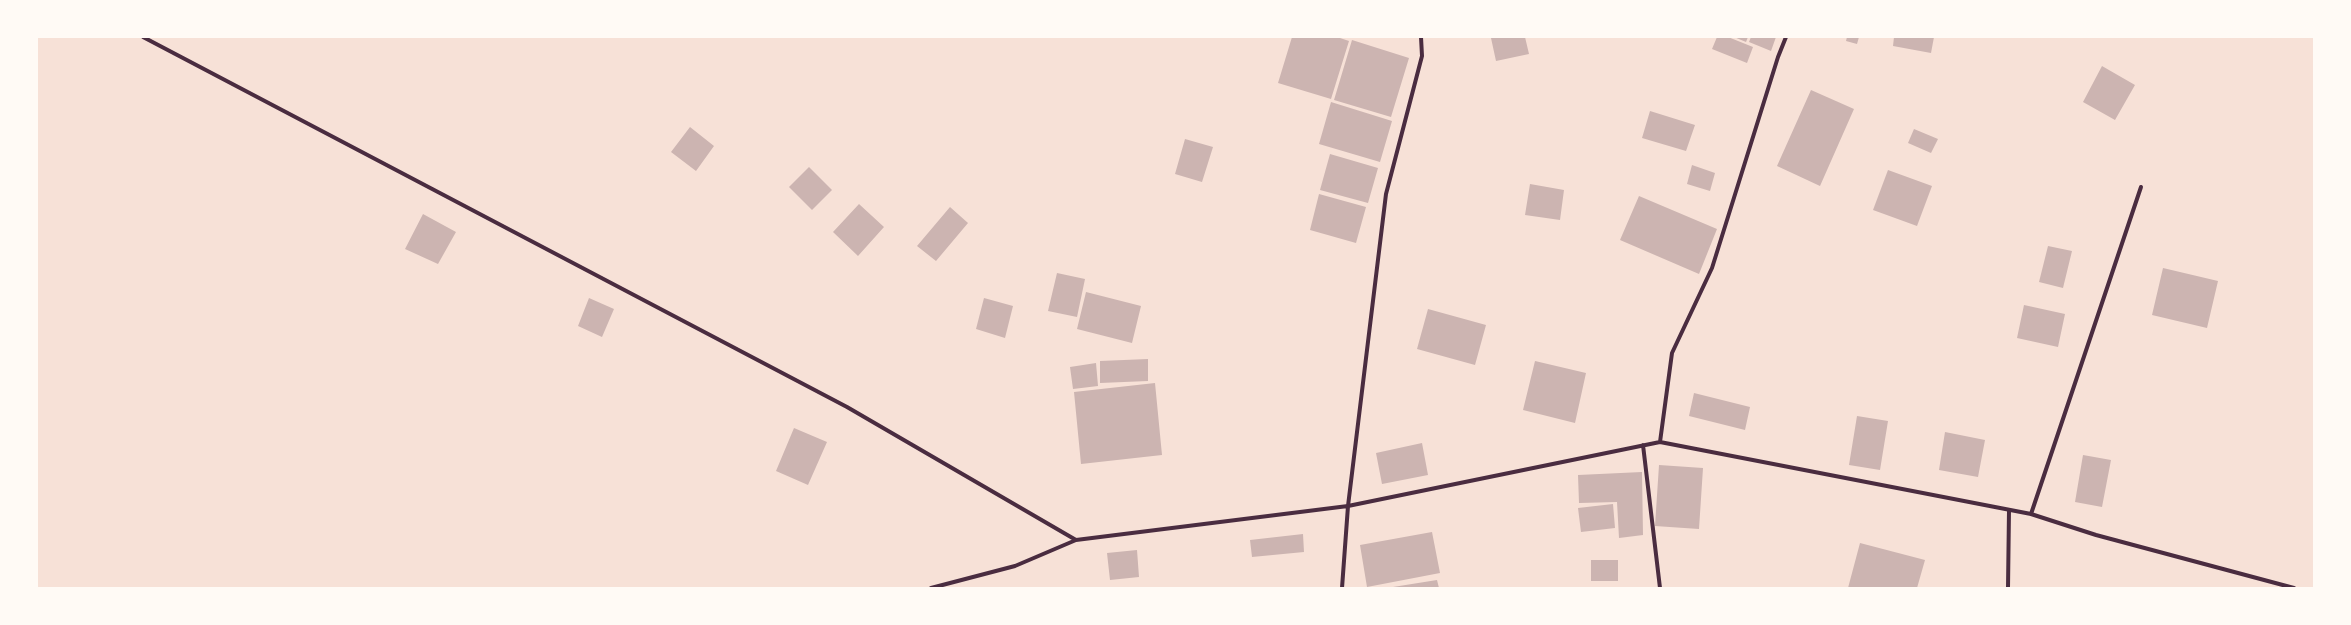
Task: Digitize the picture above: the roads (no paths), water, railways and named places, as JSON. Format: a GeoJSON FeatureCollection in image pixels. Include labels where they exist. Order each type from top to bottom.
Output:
{"type":"FeatureCollection","features":[{"type":"Feature","properties":{"kind":"street"},"geometry":{"type":"LineString","coordinates":[[143,37],[847,407],[1076,540]]}},
{"type":"Feature","properties":{"kind":"street"},"geometry":{"type":"LineString","coordinates":[[1342,588],[1348,506],[1386,194],[1422,56],[1421,37]]}},
{"type":"Feature","properties":{"kind":"street"},"geometry":{"type":"LineString","coordinates":[[1660,442],[1672,353],[1712,268],[1778,57],[1786,37]]}},
{"type":"Feature","properties":{"kind":"street"},"geometry":{"type":"LineString","coordinates":[[2031,514],[2141,187]]}},
{"type":"Feature","properties":{"kind":"street"},"geometry":{"type":"LineString","coordinates":[[931,588],[1015,566],[1076,540],[1348,506],[1660,442],[2031,514],[2096,535],[2294,588]]}},
{"type":"Feature","properties":{"kind":"street"},"geometry":{"type":"LineString","coordinates":[[1643,445],[1660,588]]}},
{"type":"Feature","properties":{"kind":"street"},"geometry":{"type":"LineString","coordinates":[[2008,510],[2008,588]]}}]}
